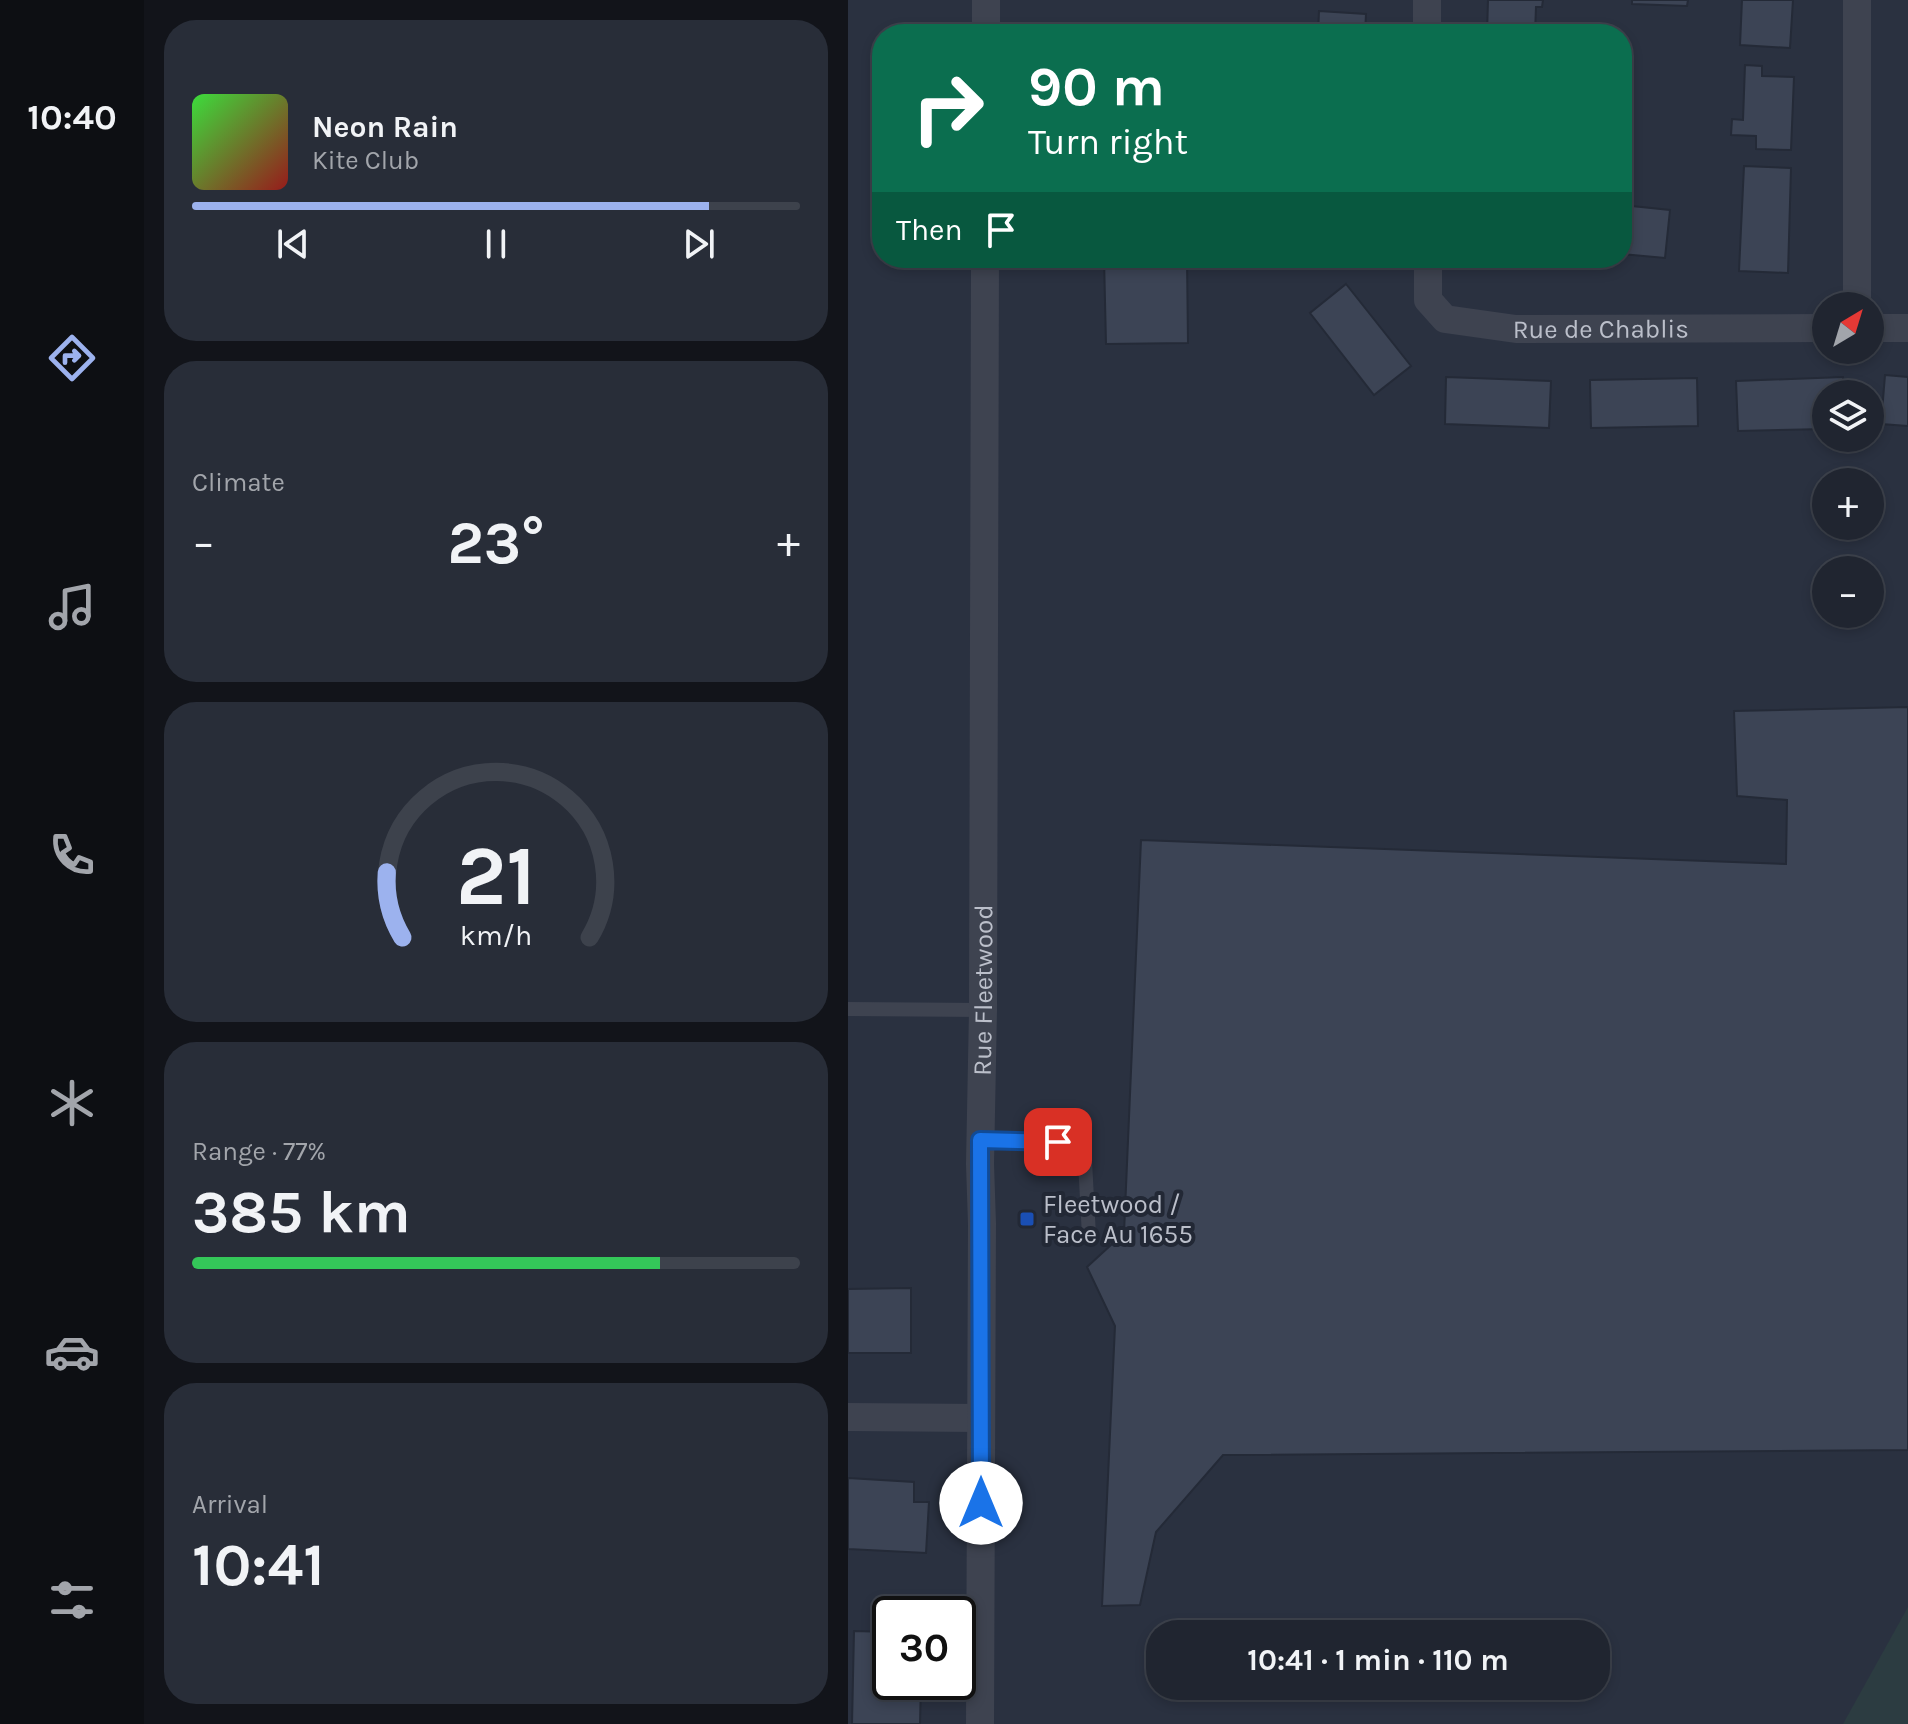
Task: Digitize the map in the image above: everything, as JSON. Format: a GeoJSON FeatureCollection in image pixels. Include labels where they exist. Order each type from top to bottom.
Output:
{"type":"FeatureCollection","features":[{"type":"Feature","properties":{"kind":"street"},"geometry":{"type":"LineString","coordinates":[[986,0],[986,24]]}},
{"type":"Feature","properties":{"kind":"street"},"geometry":{"type":"LineString","coordinates":[[1427,0],[1427,24]]}},
{"type":"Feature","properties":{"kind":"street"},"geometry":{"type":"LineString","coordinates":[[1857,0],[1857,292]]}},
{"type":"Feature","properties":{"kind":"street","name":"Rue Fleetwood"},"geometry":{"type":"LineString","coordinates":[[980,1724],[985,268]]}},
{"type":"Feature","properties":{"kind":"street","name":"Rue de Chablis"},"geometry":{"type":"LineString","coordinates":[[1428,268],[1428,300],[1445,319],[1516,329],[1812,328]]}},
{"type":"Feature","properties":{"kind":"street"},"geometry":{"type":"LineString","coordinates":[[1884,328],[1908,328]]}},
{"type":"Feature","properties":{"kind":"street"},"geometry":{"type":"LineString","coordinates":[[848,1417],[981,1418]]}},
{"type":"Feature","properties":{"kind":"lane"},"geometry":{"type":"LineString","coordinates":[[848,1009],[983,1010]]}},
{"type":"Feature","properties":{"kind":"lane"},"geometry":{"type":"LineString","coordinates":[[980,1140],[1084,1143],[1089,1236]]}},
{"type":"Feature","properties":{"kind":"shaded area"},"geometry":{"type":"Polygon","coordinates":[[[1908,1607],[1908,1724],[1843,1724],[1908,1607]]]}},
{"type":"Feature","properties":{"kind":"building"},"geometry":{"type":"Polygon","coordinates":[[[1488,0],[1543,0],[1542,7],[1536,7],[1535,24],[1487,24],[1488,0]]]}},
{"type":"Feature","properties":{"kind":"building"},"geometry":{"type":"Polygon","coordinates":[[[1632,0],[1688,0],[1687,6],[1632,4],[1632,0]]]}},
{"type":"Feature","properties":{"kind":"building"},"geometry":{"type":"Polygon","coordinates":[[[1742,0],[1793,0],[1790,48],[1740,45],[1742,0]]]}},
{"type":"Feature","properties":{"kind":"building"},"geometry":{"type":"Polygon","coordinates":[[[1319,11],[1366,14],[1366,24],[1318,24],[1319,11]]]}},
{"type":"Feature","properties":{"kind":"building"},"geometry":{"type":"Polygon","coordinates":[[[1745,65],[1762,66],[1762,76],[1794,77],[1791,150],[1756,149],[1756,136],[1731,135],[1732,119],[1743,120],[1745,65]]]}},
{"type":"Feature","properties":{"kind":"building"},"geometry":{"type":"Polygon","coordinates":[[[1744,166],[1791,168],[1788,273],[1739,271],[1744,166]]]}},
{"type":"Feature","properties":{"kind":"building"},"geometry":{"type":"Polygon","coordinates":[[[1632,206],[1670,210],[1665,258],[1632,255],[1632,206]]]}},
{"type":"Feature","properties":{"kind":"building"},"geometry":{"type":"Polygon","coordinates":[[[1104,268],[1187,268],[1188,343],[1106,344],[1104,268]]]}},
{"type":"Feature","properties":{"kind":"building"},"geometry":{"type":"Polygon","coordinates":[[[1346,284],[1411,366],[1374,395],[1310,313],[1346,284]]]}},
{"type":"Feature","properties":{"kind":"building"},"geometry":{"type":"Polygon","coordinates":[[[1885,375],[1908,377],[1908,426],[1884,424],[1885,375]]]}},
{"type":"Feature","properties":{"kind":"building"},"geometry":{"type":"Polygon","coordinates":[[[1446,377],[1551,381],[1549,428],[1445,424],[1446,377]]]}},
{"type":"Feature","properties":{"kind":"building"},"geometry":{"type":"Polygon","coordinates":[[[1843,377],[1843,380],[1812,380],[1812,429],[1738,431],[1736,381],[1843,377]]]}},
{"type":"Feature","properties":{"kind":"building"},"geometry":{"type":"Polygon","coordinates":[[[1697,378],[1698,426],[1591,428],[1590,380],[1697,378]]]}},
{"type":"Feature","properties":{"kind":"building"},"geometry":{"type":"Polygon","coordinates":[[[1908,707],[1908,1450],[1223,1455],[1156,1532],[1140,1605],[1102,1606],[1115,1326],[1087,1267],[1124,1233],[1141,840],[1786,864],[1787,800],[1737,796],[1734,711],[1908,707]]]}},
{"type":"Feature","properties":{"kind":"building"},"geometry":{"type":"Polygon","coordinates":[[[911,1288],[911,1353],[848,1353],[848,1289],[911,1288]]]}},
{"type":"Feature","properties":{"kind":"building"},"geometry":{"type":"Polygon","coordinates":[[[848,1478],[914,1482],[914,1502],[929,1502],[926,1553],[848,1549],[848,1478]]]}},
{"type":"Feature","properties":{"kind":"building"},"geometry":{"type":"Polygon","coordinates":[[[854,1631],[872,1632],[872,1700],[921,1700],[920,1724],[852,1724],[854,1631]]]}},
{"type":"Feature","properties":{"kind":"place","name":"Fleetwood / Face Au 1655"},"geometry":{"type":"Point","coordinates":[1027,1219]}},
{"type":"Feature","properties":{"kind":"route"},"geometry":{"type":"LineString","coordinates":[[981,1503],[980,1140],[1058,1142]]}}]}
